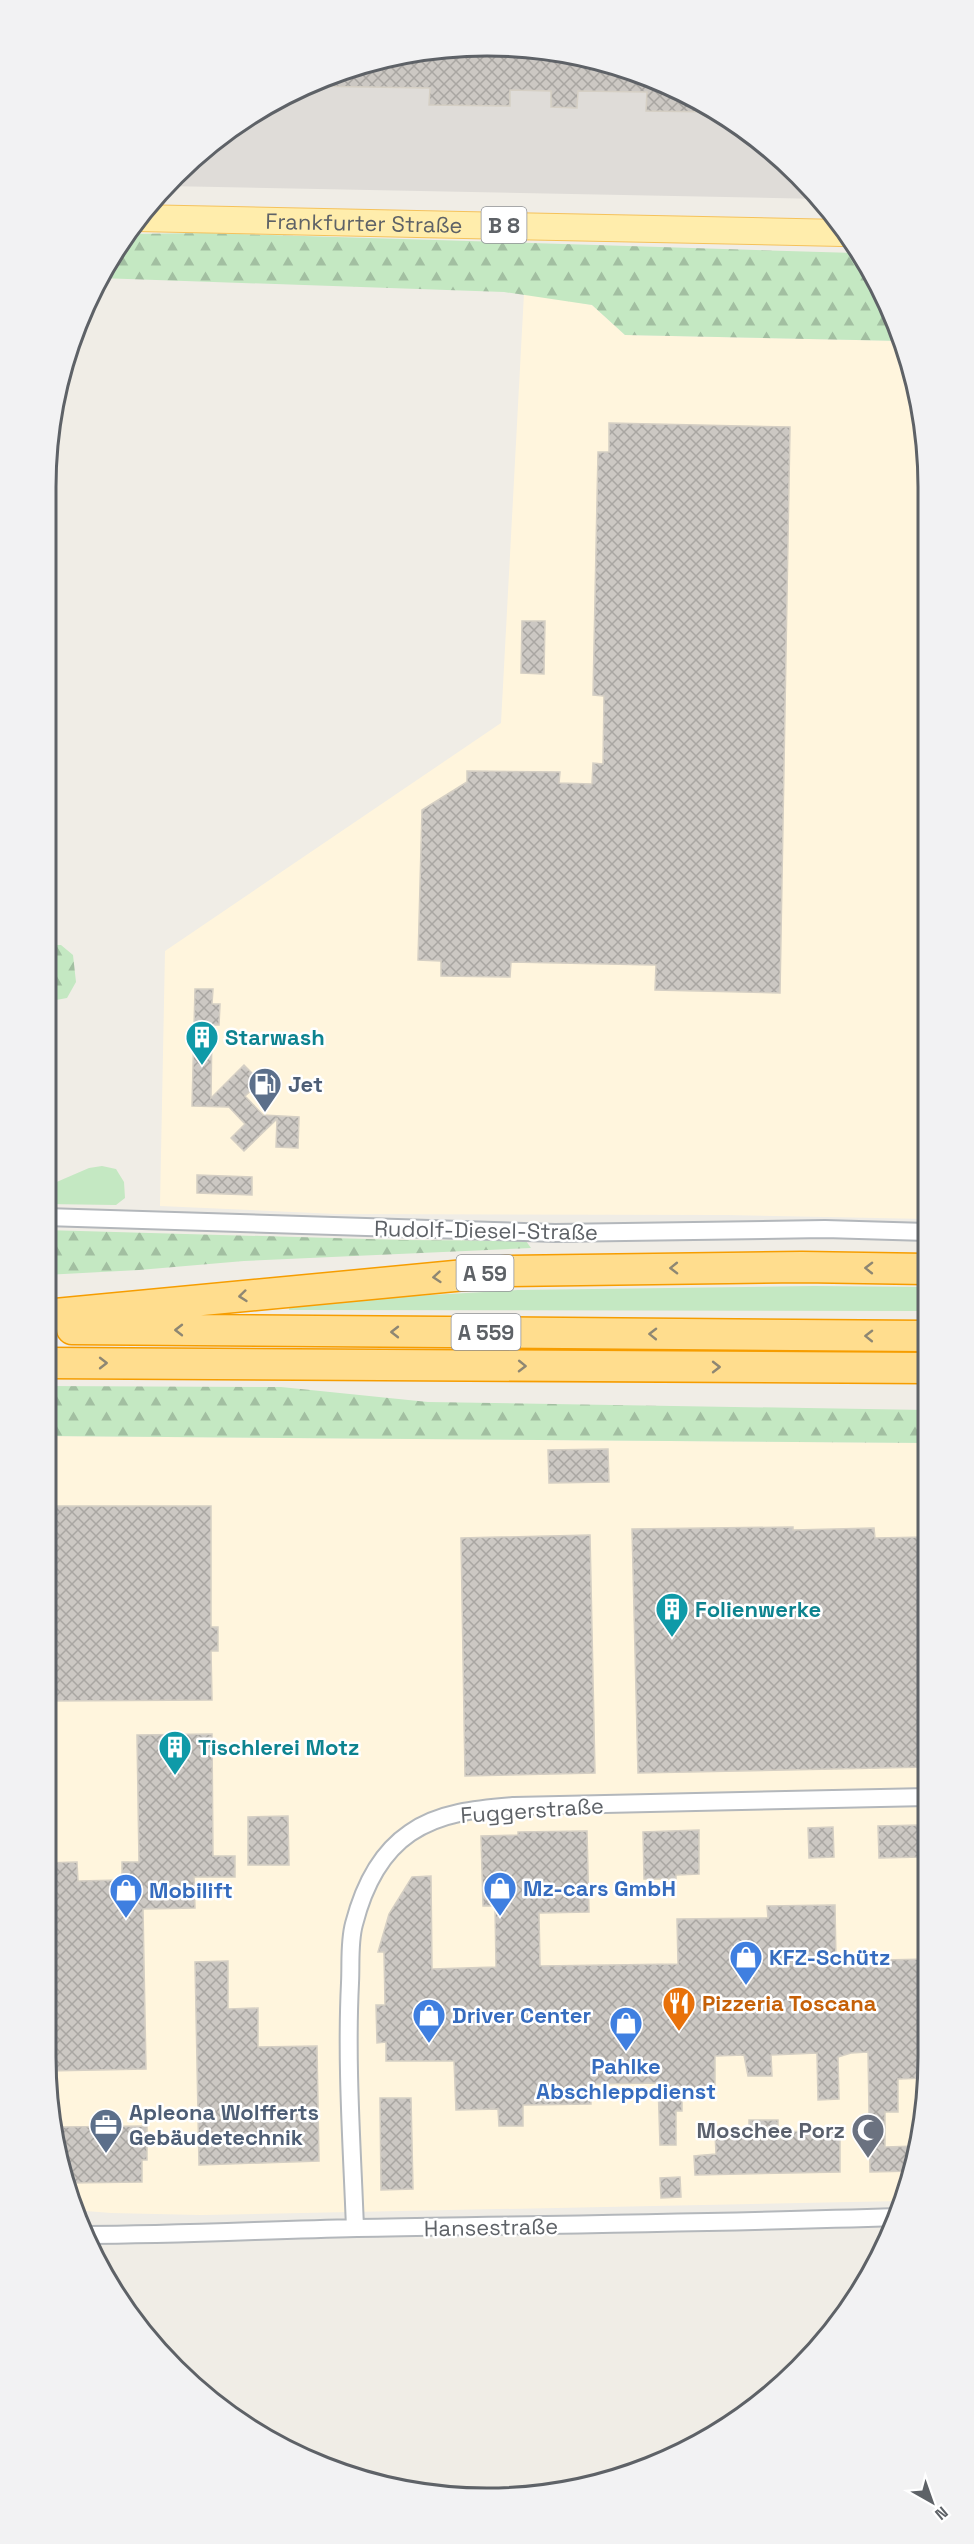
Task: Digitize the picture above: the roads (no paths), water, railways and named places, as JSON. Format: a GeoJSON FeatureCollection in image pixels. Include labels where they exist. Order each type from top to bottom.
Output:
{"type":"FeatureCollection","features":[{"type":"Feature","properties":{"kind":"highway","name":"A 59"},"geometry":{"type":"LineString","coordinates":[[56,1314],[507,1271],[791,1267],[918,1269]]}},
{"type":"Feature","properties":{"kind":"highway","name":"A 559"},"geometry":{"type":"LineString","coordinates":[[56,1329],[918,1336]]}},
{"type":"Feature","properties":{"kind":"highway"},"geometry":{"type":"LineString","coordinates":[[56,1363],[918,1368]]}},
{"type":"Feature","properties":{"kind":"main road","name":"Frankfurter Straße"},"geometry":{"type":"LineString","coordinates":[[150,218],[835,232]]}},
{"type":"Feature","properties":{"kind":"street","name":"Rudolf-Diesel-Straße"},"geometry":{"type":"LineString","coordinates":[[56,1217],[555,1233],[825,1229],[918,1232]]}},
{"type":"Feature","properties":{"kind":"street","name":"Fuggerstraße"},"geometry":{"type":"LineString","coordinates":[[355,2228],[348,2026],[353,1926],[362,1895],[378,1865],[411,1832],[438,1818],[463,1812],[505,1807],[918,1797]]}},
{"type":"Feature","properties":{"kind":"street","name":"Hansestraße"},"geometry":{"type":"LineString","coordinates":[[94,2235],[177,2235],[355,2228],[588,2226],[888,2217]]}},
{"type":"Feature","properties":{"kind":"place","name":"Starwash"},"geometry":{"type":"Point","coordinates":[202,1066]}},
{"type":"Feature","properties":{"kind":"place","name":"Jet"},"geometry":{"type":"Point","coordinates":[265,1113]}},
{"type":"Feature","properties":{"kind":"place","name":"Folienwerke"},"geometry":{"type":"Point","coordinates":[672,1638]}},
{"type":"Feature","properties":{"kind":"place","name":"Tischlerei Motz"},"geometry":{"type":"Point","coordinates":[175,1776]}},
{"type":"Feature","properties":{"kind":"place","name":"Mz-cars GmbH"},"geometry":{"type":"Point","coordinates":[500,1917]}},
{"type":"Feature","properties":{"kind":"place","name":"Mobilift"},"geometry":{"type":"Point","coordinates":[126,1919]}},
{"type":"Feature","properties":{"kind":"place","name":"KFZ-Schütz"},"geometry":{"type":"Point","coordinates":[746,1986]}},
{"type":"Feature","properties":{"kind":"place","name":"Pizzeria Toscana"},"geometry":{"type":"Point","coordinates":[679,2032]}},
{"type":"Feature","properties":{"kind":"place","name":"Driver Center"},"geometry":{"type":"Point","coordinates":[429,2044]}},
{"type":"Feature","properties":{"kind":"place","name":"Pahlke Abschleppdienst"},"geometry":{"type":"Point","coordinates":[626,2052]}},
{"type":"Feature","properties":{"kind":"place","name":"Apleona Wolfferts Gebäudetechnik"},"geometry":{"type":"Point","coordinates":[106,2154]}},
{"type":"Feature","properties":{"kind":"place","name":"Moschee Porz"},"geometry":{"type":"Point","coordinates":[868,2159]}}]}
